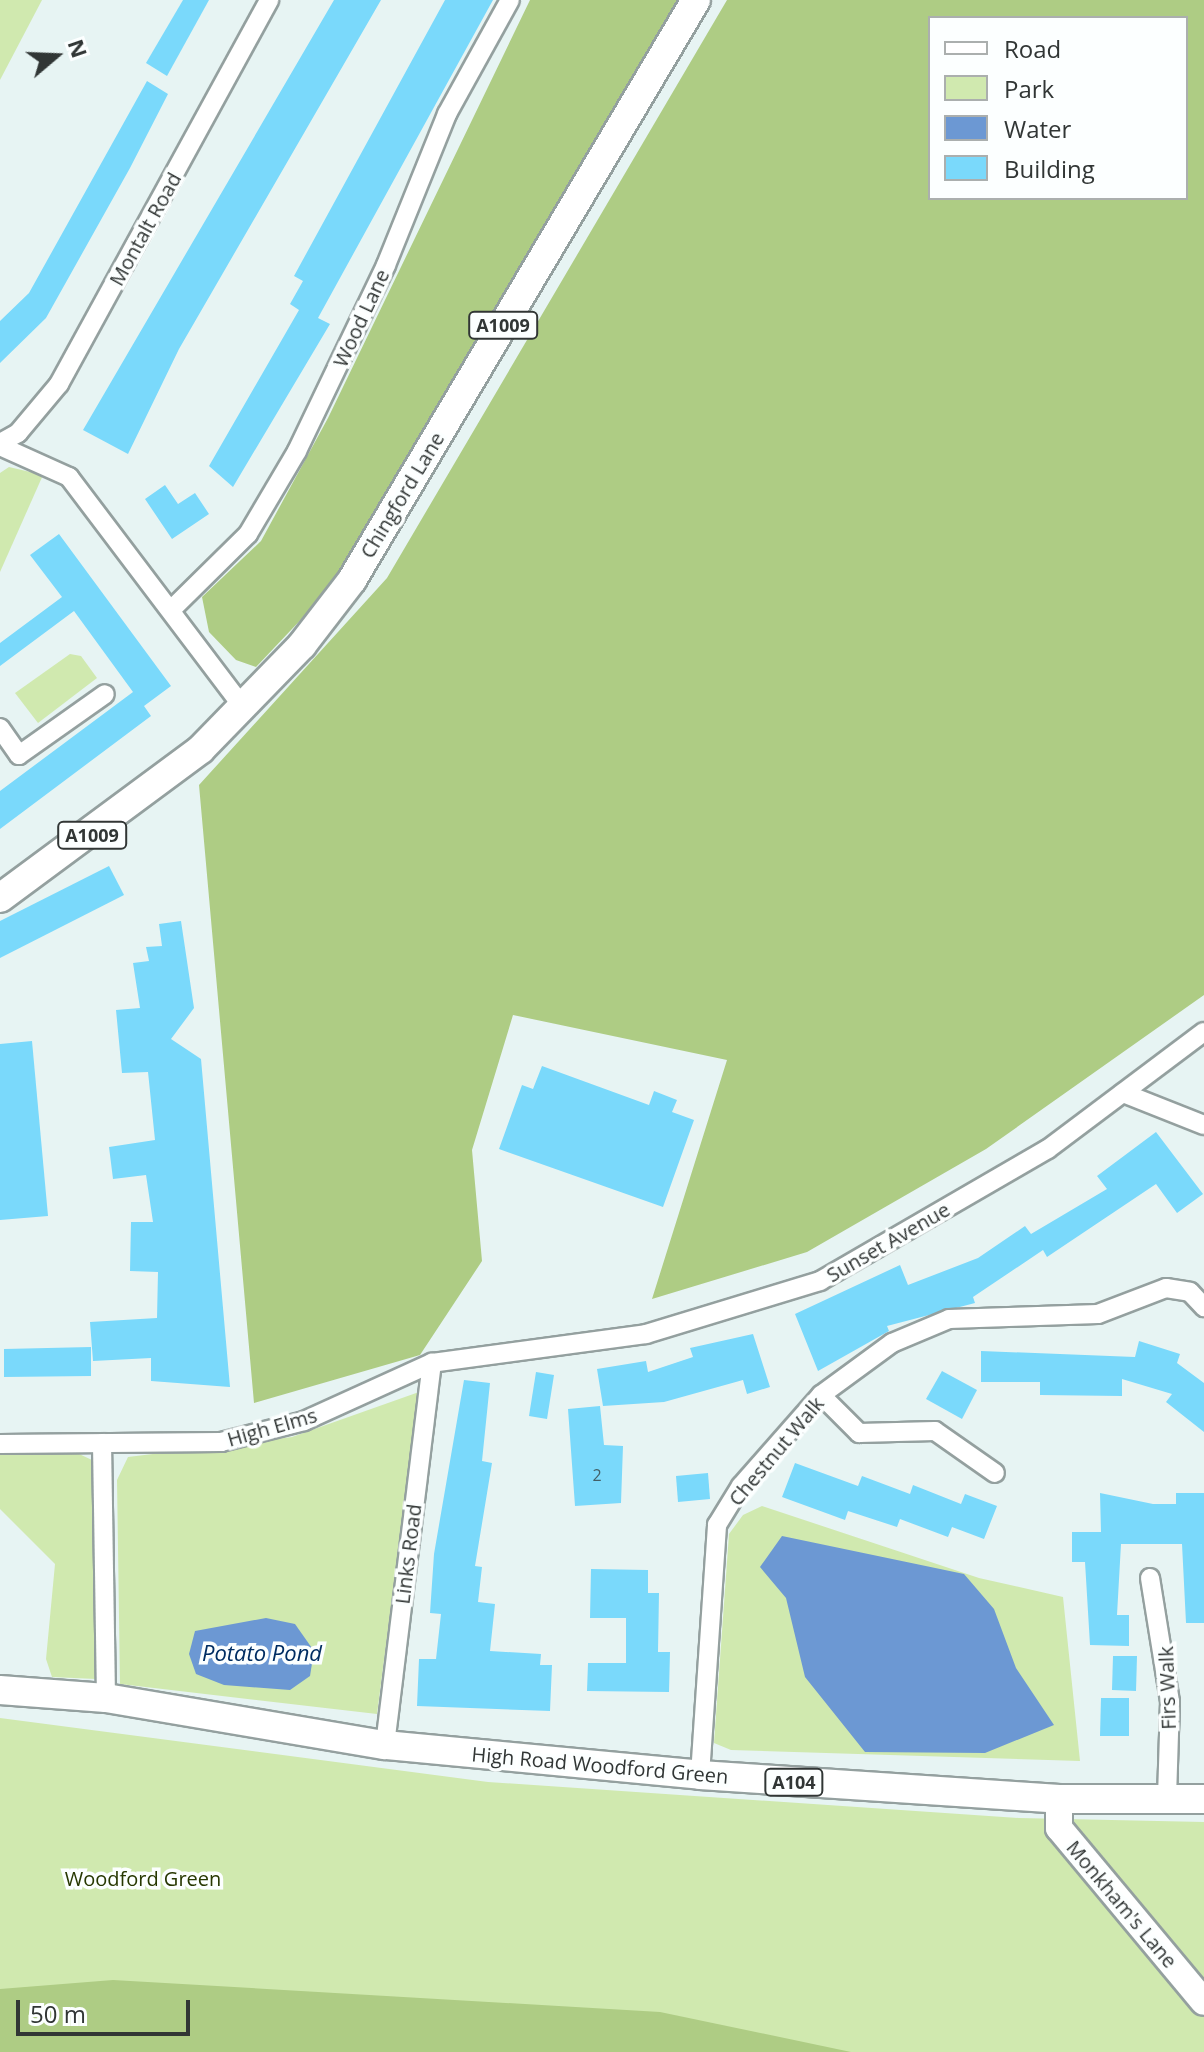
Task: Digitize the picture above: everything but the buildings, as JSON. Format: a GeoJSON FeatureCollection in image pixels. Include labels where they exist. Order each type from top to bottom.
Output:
{"type":"FeatureCollection","features":[{"type":"Feature","properties":{"kind":"main road","name":"Chingford Lane"},"geometry":{"type":"LineString","coordinates":[[0,898],[126,810],[243,707],[352,580],[696,0]]}},
{"type":"Feature","properties":{"kind":"main road","name":"High Road Woodford Green"},"geometry":{"type":"LineString","coordinates":[[0,1690],[106,1698],[385,1745],[700,1775],[1059,1799],[1204,1799]]}},
{"type":"Feature","properties":{"kind":"street","name":"Montalt Road"},"geometry":{"type":"LineString","coordinates":[[0,444],[18,433],[59,384],[269,0]]}},
{"type":"Feature","properties":{"kind":"street","name":"Wood Lane"},"geometry":{"type":"LineString","coordinates":[[171,610],[248,534],[297,451],[386,265],[447,114],[510,0]]}},
{"type":"Feature","properties":{"kind":"street","name":"Montalt Road"},"geometry":{"type":"LineString","coordinates":[[0,444],[69,477],[243,707]]}},
{"type":"Feature","properties":{"kind":"street"},"geometry":{"type":"LineString","coordinates":[[0,728],[19,755],[105,694]]}},
{"type":"Feature","properties":{"kind":"street","name":"Sunset Avenue"},"geometry":{"type":"LineString","coordinates":[[432,1363],[646,1334],[820,1281],[1048,1149],[1204,1032]]}},
{"type":"Feature","properties":{"kind":"street"},"geometry":{"type":"LineString","coordinates":[[1123,1093],[1204,1125]]}},
{"type":"Feature","properties":{"kind":"street","name":"Chestnut Walk"},"geometry":{"type":"LineString","coordinates":[[700,1775],[717,1525],[741,1486],[821,1395],[892,1343],[949,1319],[1098,1314],[1166,1288],[1190,1292],[1204,1307]]}},
{"type":"Feature","properties":{"kind":"street","name":"High Elms"},"geometry":{"type":"LineString","coordinates":[[0,1444],[221,1442],[304,1421],[432,1363]]}},
{"type":"Feature","properties":{"kind":"street","name":"Links Road"},"geometry":{"type":"LineString","coordinates":[[385,1745],[432,1363]]}},
{"type":"Feature","properties":{"kind":"street"},"geometry":{"type":"LineString","coordinates":[[821,1395],[859,1433],[935,1431],[995,1473]]}},
{"type":"Feature","properties":{"kind":"street"},"geometry":{"type":"LineString","coordinates":[[102,1443],[106,1698]]}},
{"type":"Feature","properties":{"kind":"street","name":"Firs Walk"},"geometry":{"type":"LineString","coordinates":[[1150,1578],[1169,1689],[1167,1800]]}},
{"type":"Feature","properties":{"kind":"street","name":"Monkham's Lane"},"geometry":{"type":"LineString","coordinates":[[1059,1799],[1059,1828],[1204,2002]]}},
{"type":"Feature","properties":{"kind":"green space"},"geometry":{"type":"Polygon","coordinates":[[[0,0],[42,0],[0,80],[0,0]]]}},
{"type":"Feature","properties":{"kind":"green space"},"geometry":{"type":"Polygon","coordinates":[[[530,0],[684,0],[344,574],[256,667],[236,660],[209,632],[202,597],[261,541],[328,418],[530,0]]]}},
{"type":"Feature","properties":{"kind":"green space"},"geometry":{"type":"Polygon","coordinates":[[[727,0],[1204,0],[1204,995],[986,1149],[807,1252],[652,1299],[727,1060],[513,1015],[472,1150],[482,1261],[420,1355],[254,1403],[199,785],[387,578],[727,0]]]}},
{"type":"Feature","properties":{"kind":"green space"},"geometry":{"type":"Polygon","coordinates":[[[9,467],[43,475],[0,572],[0,473],[9,467]]]}},
{"type":"Feature","properties":{"kind":"green space"},"geometry":{"type":"Polygon","coordinates":[[[70,654],[81,656],[97,678],[38,723],[15,693],[70,654]]]}},
{"type":"Feature","properties":{"kind":"green space"},"geometry":{"type":"Polygon","coordinates":[[[419,1392],[377,1714],[120,1684],[117,1480],[128,1457],[292,1437],[419,1392]]]}},
{"type":"Feature","properties":{"kind":"green space"},"geometry":{"type":"Polygon","coordinates":[[[0,1453],[77,1453],[92,1460],[96,1679],[52,1677],[46,1659],[55,1564],[0,1509],[0,1453]]]}},
{"type":"Feature","properties":{"kind":"green space"},"geometry":{"type":"Polygon","coordinates":[[[762,1506],[979,1578],[1063,1597],[1080,1761],[731,1750],[714,1743],[729,1534],[743,1515],[762,1506]]]}},
{"type":"Feature","properties":{"kind":"green space","name":"Woodford Green"},"geometry":{"type":"Polygon","coordinates":[[[0,1718],[488,1782],[1019,1818],[1204,1822],[1204,2052],[478,2052],[0,2026],[0,1718]]]}},
{"type":"Feature","properties":{"kind":"green space"},"geometry":{"type":"Polygon","coordinates":[[[113,1980],[660,2012],[851,2052],[0,2052],[0,1989],[113,1980]]]}},
{"type":"Feature","properties":{"kind":"water"},"geometry":{"type":"Polygon","coordinates":[[[782,1536],[964,1574],[994,1609],[1016,1668],[1054,1725],[985,1753],[865,1752],[805,1677],[786,1598],[760,1567],[782,1536]]]}},
{"type":"Feature","properties":{"kind":"water","name":"Potato Pond"},"geometry":{"type":"Polygon","coordinates":[[[266,1618],[295,1624],[314,1651],[310,1676],[290,1690],[224,1685],[196,1674],[189,1654],[195,1631],[266,1618]]]}}]}
